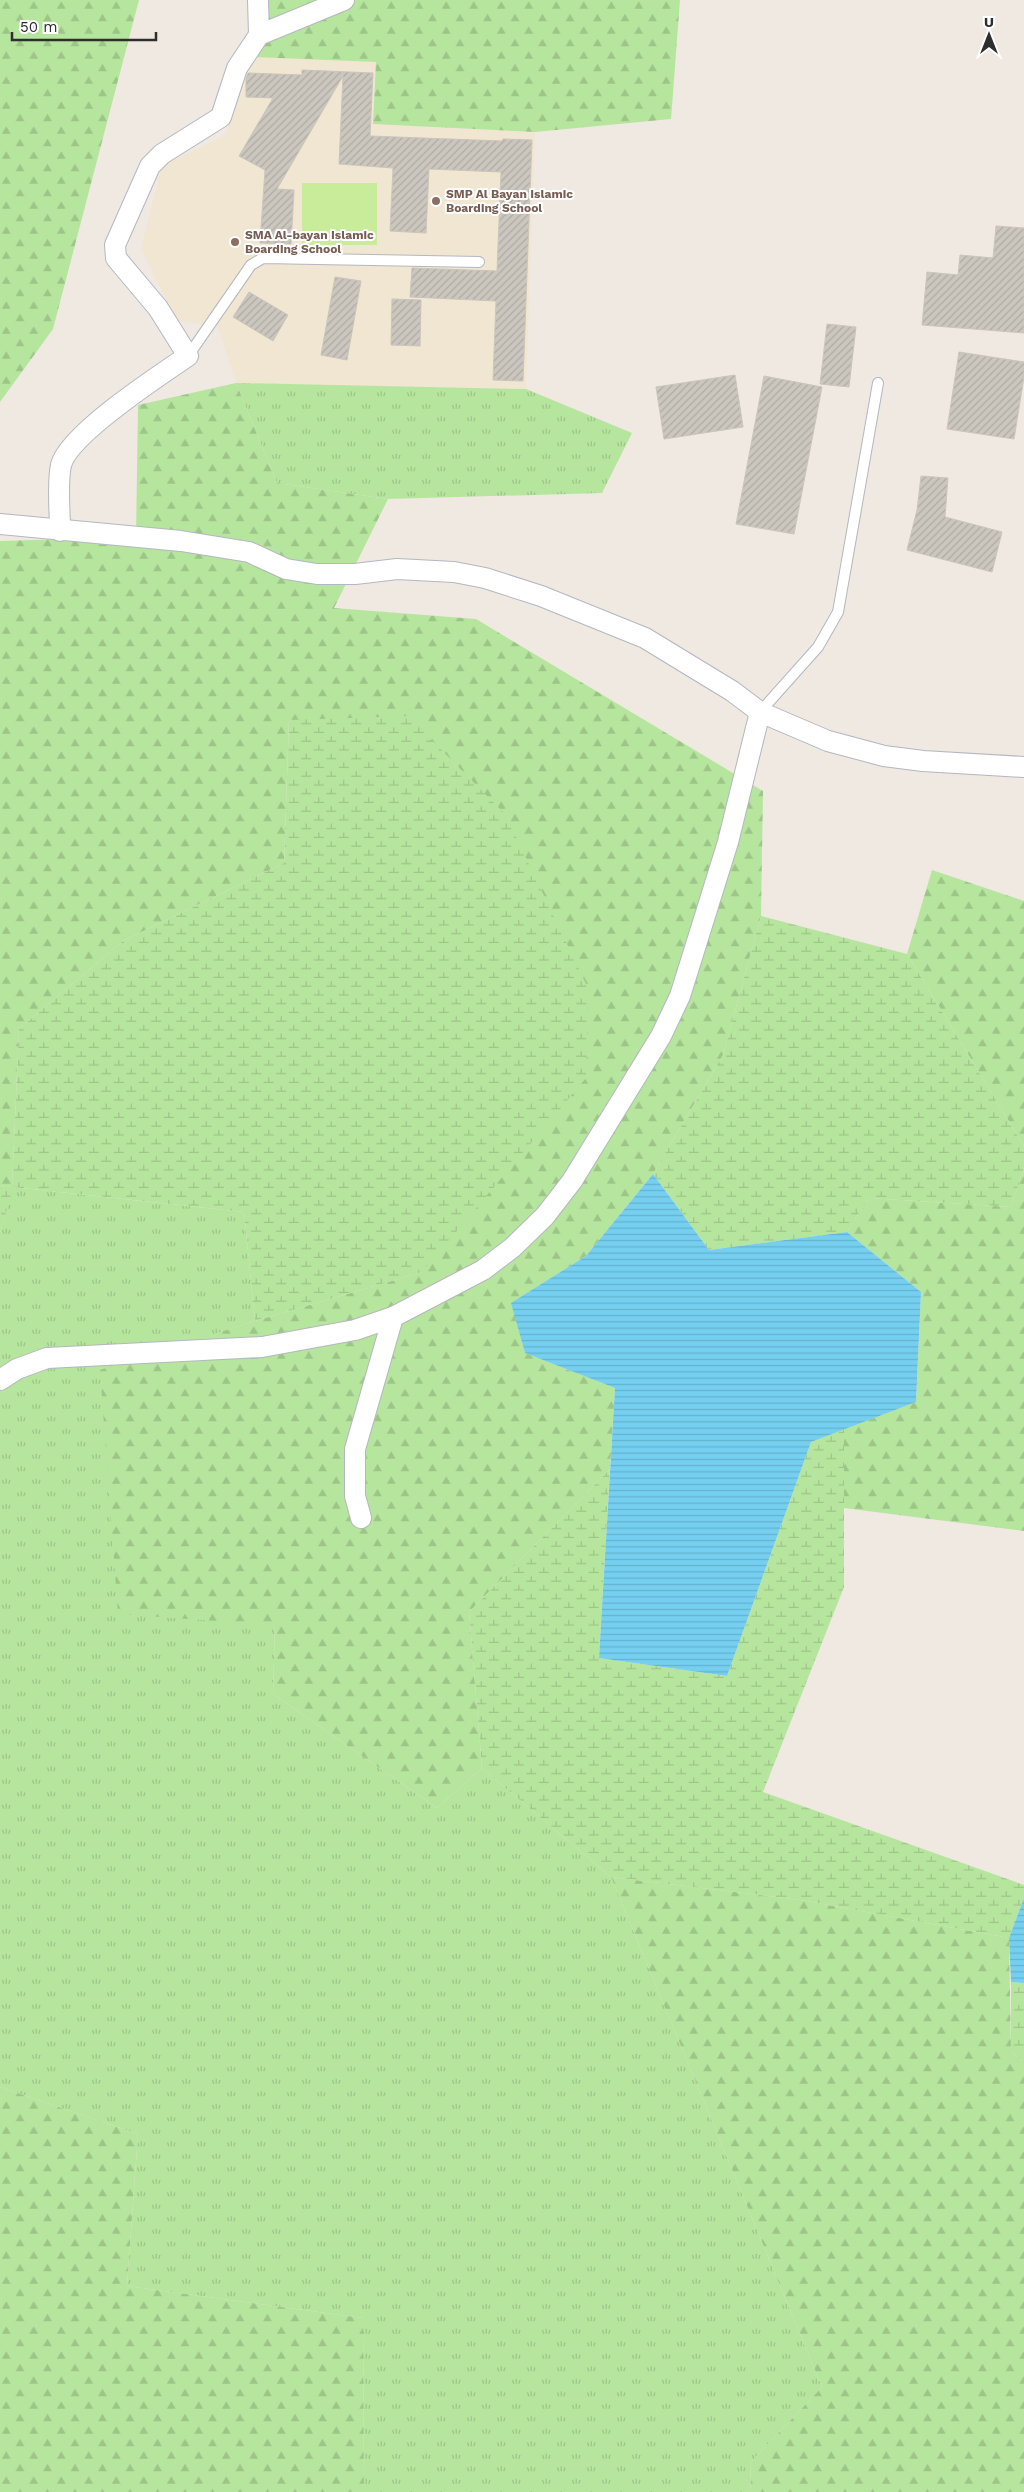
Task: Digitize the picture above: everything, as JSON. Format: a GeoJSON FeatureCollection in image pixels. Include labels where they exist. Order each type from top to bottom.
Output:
{"type":"FeatureCollection","features":[{"type":"Feature","properties":{"kind":"street"},"geometry":{"type":"LineString","coordinates":[[258,0],[259,35]]}},
{"type":"Feature","properties":{"kind":"street"},"geometry":{"type":"LineString","coordinates":[[60,530],[61,466],[68,450],[133,392],[188,356],[158,308],[116,258],[115,245],[150,166],[162,154],[221,117],[237,68],[259,35],[344,0]]}},
{"type":"Feature","properties":{"kind":"street"},"geometry":{"type":"LineString","coordinates":[[0,524],[181,541],[249,552],[286,569],[317,574],[354,574],[397,569],[454,572],[485,578],[541,596],[644,638],[732,691],[760,712],[828,741],[884,756],[923,761],[1024,767]]}},
{"type":"Feature","properties":{"kind":"street"},"geometry":{"type":"LineString","coordinates":[[0,1380],[17,1369],[47,1358],[262,1346],[356,1330],[393,1317],[483,1270],[512,1248],[545,1216],[572,1181],[661,1036],[680,996],[728,842],[760,712]]}},
{"type":"Feature","properties":{"kind":"street"},"geometry":{"type":"LineString","coordinates":[[361,1518],[355,1496],[355,1449],[393,1317]]}},
{"type":"Feature","properties":{"kind":"lane"},"geometry":{"type":"LineString","coordinates":[[188,356],[251,265],[263,258],[479,262]]}},
{"type":"Feature","properties":{"kind":"lane"},"geometry":{"type":"LineString","coordinates":[[760,712],[818,647],[838,612],[878,383]]}},
{"type":"Feature","properties":{"kind":"shaded area"},"geometry":{"type":"Polygon","coordinates":[[[251,57],[376,62],[373,124],[535,132],[526,389],[236,383],[218,327],[176,320],[141,249],[162,165],[225,136],[251,57]]]}},
{"type":"Feature","properties":{"kind":"green space"},"geometry":{"type":"Polygon","coordinates":[[[0,0],[139,0],[53,329],[0,402],[0,0]]]}},
{"type":"Feature","properties":{"kind":"green space"},"geometry":{"type":"Polygon","coordinates":[[[250,0],[680,0],[671,119],[535,132],[373,124],[376,62],[251,57],[250,0]]]}},
{"type":"Feature","properties":{"kind":"green space"},"geometry":{"type":"Polygon","coordinates":[[[302,183],[377,183],[377,245],[302,245],[302,183]]]}},
{"type":"Feature","properties":{"kind":"green space"},"geometry":{"type":"Polygon","coordinates":[[[236,383],[526,389],[632,433],[602,493],[388,499],[277,483],[236,383]]]}},
{"type":"Feature","properties":{"kind":"green space"},"geometry":{"type":"Polygon","coordinates":[[[236,383],[277,483],[388,499],[334,608],[476,619],[763,791],[761,916],[723,1055],[653,1174],[586,1256],[512,1303],[525,1353],[615,1388],[610,1469],[469,1612],[482,1768],[437,1808],[273,1694],[275,1625],[118,1614],[100,1370],[255,1321],[422,1272],[289,720],[284,863],[123,941],[19,1029],[12,1187],[0,1185],[0,541],[136,537],[138,405],[236,383]]]}},
{"type":"Feature","properties":{"kind":"green space"},"geometry":{"type":"Polygon","coordinates":[[[408,716],[505,814],[588,988],[586,1078],[422,1272],[255,1321],[244,1212],[13,1187],[0,1233],[0,1185],[12,1187],[19,1029],[123,941],[284,863],[289,720],[408,716]]]}},
{"type":"Feature","properties":{"kind":"green space"},"geometry":{"type":"Polygon","coordinates":[[[932,870],[1024,901],[1024,1146],[907,954],[932,870]]]}},
{"type":"Feature","properties":{"kind":"green space"},"geometry":{"type":"Polygon","coordinates":[[[761,916],[907,954],[1024,1146],[1024,1168],[1011,1207],[869,1198],[847,1232],[709,1250],[653,1174],[723,1055],[761,916]]]}},
{"type":"Feature","properties":{"kind":"green space"},"geometry":{"type":"Polygon","coordinates":[[[1024,1168],[1024,1531],[844,1508],[844,1429],[916,1402],[921,1292],[847,1232],[869,1198],[1011,1207],[1024,1168]]]}},
{"type":"Feature","properties":{"kind":"green space"},"geometry":{"type":"Polygon","coordinates":[[[12,1187],[244,1212],[255,1321],[100,1371],[275,1625],[273,1694],[437,1808],[482,1768],[611,1877],[822,2387],[750,2463],[751,2492],[364,2492],[363,2318],[127,2286],[138,2134],[0,2087],[0,1233],[12,1187]]]}},
{"type":"Feature","properties":{"kind":"green space"},"geometry":{"type":"Polygon","coordinates":[[[844,1429],[844,1587],[763,1792],[1024,1885],[1024,1898],[1009,1938],[801,1900],[611,1877],[482,1768],[469,1612],[610,1469],[599,1658],[727,1676],[811,1442],[844,1429]]]}},
{"type":"Feature","properties":{"kind":"green space"},"geometry":{"type":"Polygon","coordinates":[[[611,1877],[801,1900],[1009,1938],[1011,2051],[1024,2063],[1024,2492],[751,2492],[750,2463],[822,2387],[611,1877]]]}},
{"type":"Feature","properties":{"kind":"green space"},"geometry":{"type":"Polygon","coordinates":[[[1011,1982],[1024,1983],[1024,2063],[1011,2051],[1011,1982]]]}},
{"type":"Feature","properties":{"kind":"green space"},"geometry":{"type":"Polygon","coordinates":[[[0,2087],[138,2134],[127,2286],[363,2318],[364,2492],[0,2492],[0,2087]]]}},
{"type":"Feature","properties":{"kind":"water"},"geometry":{"type":"Polygon","coordinates":[[[653,1174],[709,1250],[847,1232],[921,1292],[916,1402],[811,1442],[727,1676],[599,1658],[615,1388],[525,1353],[511,1303],[586,1256],[653,1174]]]}},
{"type":"Feature","properties":{"kind":"water"},"geometry":{"type":"Polygon","coordinates":[[[1024,1898],[1024,1983],[1011,1982],[1009,1938],[1024,1898]]]}},
{"type":"Feature","properties":{"kind":"building"},"geometry":{"type":"Polygon","coordinates":[[[302,70],[373,73],[370,136],[502,141],[503,139],[532,140],[523,381],[493,380],[496,301],[410,297],[412,268],[497,271],[501,172],[429,169],[426,233],[390,231],[393,168],[339,164],[343,76],[277,189],[294,190],[291,244],[260,243],[265,170],[239,156],[273,98],[246,97],[246,79],[248,73],[302,75],[302,70]]]}},
{"type":"Feature","properties":{"kind":"building"},"geometry":{"type":"Polygon","coordinates":[[[996,226],[1024,228],[1024,333],[922,325],[927,272],[958,275],[960,255],[993,258],[996,226]]]}},
{"type":"Feature","properties":{"kind":"building"},"geometry":{"type":"Polygon","coordinates":[[[335,277],[361,281],[347,360],[321,355],[335,277]]]}},
{"type":"Feature","properties":{"kind":"building"},"geometry":{"type":"Polygon","coordinates":[[[249,292],[288,315],[273,341],[233,317],[249,292]]]}},
{"type":"Feature","properties":{"kind":"building"},"geometry":{"type":"Polygon","coordinates":[[[392,299],[421,300],[420,346],[391,345],[392,299]]]}},
{"type":"Feature","properties":{"kind":"building"},"geometry":{"type":"Polygon","coordinates":[[[827,324],[856,327],[849,387],[820,384],[827,324]]]}},
{"type":"Feature","properties":{"kind":"building"},"geometry":{"type":"Polygon","coordinates":[[[959,352],[1024,362],[1024,377],[1014,439],[947,429],[959,352]]]}},
{"type":"Feature","properties":{"kind":"building"},"geometry":{"type":"Polygon","coordinates":[[[735,375],[743,427],[664,439],[656,387],[735,375]]]}},
{"type":"Feature","properties":{"kind":"building"},"geometry":{"type":"Polygon","coordinates":[[[764,376],[822,387],[794,534],[736,524],[764,376]]]}},
{"type":"Feature","properties":{"kind":"building"},"geometry":{"type":"Polygon","coordinates":[[[921,476],[948,478],[945,517],[1002,532],[992,572],[907,550],[917,510],[921,476]]]}},
{"type":"Feature","properties":{"kind":"place","name":"SMP Al Bayan Islamic Boarding School"},"geometry":{"type":"Point","coordinates":[436,201]}},
{"type":"Feature","properties":{"kind":"place","name":"SMA Al-bayan Islamic Boarding School"},"geometry":{"type":"Point","coordinates":[235,242]}}]}
